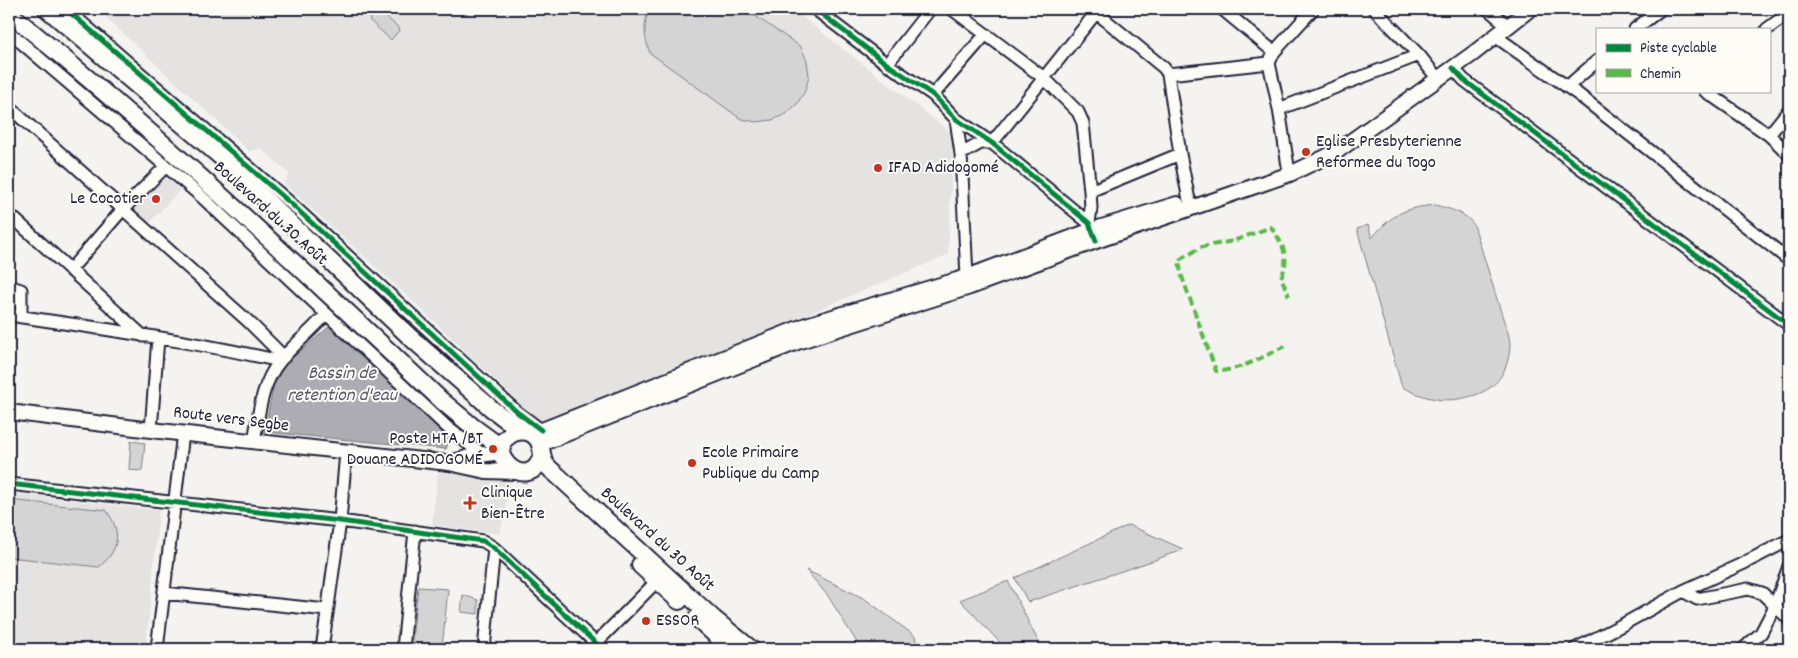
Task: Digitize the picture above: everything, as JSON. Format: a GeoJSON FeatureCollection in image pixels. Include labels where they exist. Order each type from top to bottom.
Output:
{"type":"FeatureCollection","features":[{"type":"Feature","properties":{"kind":"highway","name":"Boulevard du 30 Août"},"geometry":{"type":"LineString","coordinates":[[48,9],[239,174],[411,338],[492,409],[535,439],[544,463],[556,475],[714,619],[751,649]]}},
{"type":"Feature","properties":{"kind":"highway","name":"Boulevard du 30 Août"},"geometry":{"type":"LineString","coordinates":[[9,13],[155,137],[442,401],[502,450]]}},
{"type":"Feature","properties":{"kind":"highway"},"geometry":{"type":"LineString","coordinates":[[220,195],[239,174]]}},
{"type":"Feature","properties":{"kind":"highway"},"geometry":{"type":"LineString","coordinates":[[508,436],[535,439],[539,464],[525,471],[507,466],[502,450],[508,436]]}},
{"type":"Feature","properties":{"kind":"highway","name":"Boulevard du 30 Août"},"geometry":{"type":"LineString","coordinates":[[525,471],[550,481],[561,490],[731,649]]}},
{"type":"Feature","properties":{"kind":"main road"},"geometry":{"type":"LineString","coordinates":[[1092,231],[1290,174],[1336,152],[1495,36],[1516,9]]}},
{"type":"Feature","properties":{"kind":"main road"},"geometry":{"type":"LineString","coordinates":[[535,439],[800,341],[969,282],[1092,231],[1288,166],[1334,144],[1505,23],[1530,9]]}},
{"type":"Feature","properties":{"kind":"main road","name":"Route vers Segbe"},"geometry":{"type":"LineString","coordinates":[[9,412],[151,430],[449,463],[486,471],[525,471]]}},
{"type":"Feature","properties":{"kind":"main road","name":"Route vers Segbe"},"geometry":{"type":"LineString","coordinates":[[449,463],[502,450]]}},
{"type":"Feature","properties":{"kind":"street"},"geometry":{"type":"LineString","coordinates":[[66,9],[288,201],[517,412],[535,439]]}},
{"type":"Feature","properties":{"kind":"street"},"geometry":{"type":"LineString","coordinates":[[887,64],[930,9]]}},
{"type":"Feature","properties":{"kind":"street"},"geometry":{"type":"LineString","coordinates":[[952,9],[1044,78],[1081,117],[1090,191],[1092,231]]}},
{"type":"Feature","properties":{"kind":"street"},"geometry":{"type":"LineString","coordinates":[[1222,9],[1272,58],[1288,166]]}},
{"type":"Feature","properties":{"kind":"street"},"geometry":{"type":"LineString","coordinates":[[1168,74],[1272,58],[1313,9]]}},
{"type":"Feature","properties":{"kind":"street"},"geometry":{"type":"LineString","coordinates":[[1374,9],[1434,74]]}},
{"type":"Feature","properties":{"kind":"street"},"geometry":{"type":"LineString","coordinates":[[1488,9],[1505,23]]}},
{"type":"Feature","properties":{"kind":"street"},"geometry":{"type":"LineString","coordinates":[[1636,28],[1661,9]]}},
{"type":"Feature","properties":{"kind":"street"},"geometry":{"type":"LineString","coordinates":[[961,154],[981,143],[992,142],[1096,10],[1164,68],[1168,74],[1189,200]]}},
{"type":"Feature","properties":{"kind":"street"},"geometry":{"type":"LineString","coordinates":[[823,11],[887,64],[933,95],[956,118],[992,142],[1092,231]]}},
{"type":"Feature","properties":{"kind":"street"},"geometry":{"type":"LineString","coordinates":[[1768,28],[1789,13]]}},
{"type":"Feature","properties":{"kind":"street"},"geometry":{"type":"LineString","coordinates":[[9,32],[202,196],[449,429],[482,454]]}},
{"type":"Feature","properties":{"kind":"street"},"geometry":{"type":"LineString","coordinates":[[933,95],[985,34]]}},
{"type":"Feature","properties":{"kind":"street"},"geometry":{"type":"LineString","coordinates":[[1495,36],[1579,95],[1789,260]]}},
{"type":"Feature","properties":{"kind":"street"},"geometry":{"type":"LineString","coordinates":[[1279,109],[1418,55]]}},
{"type":"Feature","properties":{"kind":"street"},"geometry":{"type":"LineString","coordinates":[[1567,87],[1596,62]]}},
{"type":"Feature","properties":{"kind":"street"},"geometry":{"type":"LineString","coordinates":[[1453,68],[1464,80],[1789,325]]}},
{"type":"Feature","properties":{"kind":"street"},"geometry":{"type":"LineString","coordinates":[[1706,92],[1768,135],[1789,154]]}},
{"type":"Feature","properties":{"kind":"street"},"geometry":{"type":"LineString","coordinates":[[9,107],[249,322],[282,359]]}},
{"type":"Feature","properties":{"kind":"street"},"geometry":{"type":"LineString","coordinates":[[1768,135],[1789,110]]}},
{"type":"Feature","properties":{"kind":"street"},"geometry":{"type":"LineString","coordinates":[[956,118],[961,154],[969,282]]}},
{"type":"Feature","properties":{"kind":"street"},"geometry":{"type":"LineString","coordinates":[[1090,191],[1180,154]]}},
{"type":"Feature","properties":{"kind":"street"},"geometry":{"type":"LineString","coordinates":[[70,270],[123,210],[166,166]]}},
{"type":"Feature","properties":{"kind":"street"},"geometry":{"type":"LineString","coordinates":[[9,215],[143,336]]}},
{"type":"Feature","properties":{"kind":"street"},"geometry":{"type":"LineString","coordinates":[[9,286],[21,290],[21,317]]}},
{"type":"Feature","properties":{"kind":"street"},"geometry":{"type":"LineString","coordinates":[[254,441],[263,393],[270,376],[282,359],[326,314]]}},
{"type":"Feature","properties":{"kind":"street"},"geometry":{"type":"LineString","coordinates":[[9,315],[282,359]]}},
{"type":"Feature","properties":{"kind":"street"},"geometry":{"type":"LineString","coordinates":[[151,430],[158,338]]}},
{"type":"Feature","properties":{"kind":"street"},"geometry":{"type":"LineString","coordinates":[[157,649],[184,433]]}},
{"type":"Feature","properties":{"kind":"street"},"geometry":{"type":"LineString","coordinates":[[322,649],[340,521],[346,452]]}},
{"type":"Feature","properties":{"kind":"street"},"geometry":{"type":"LineString","coordinates":[[9,484],[340,521],[484,541],[494,548],[599,646],[657,580]]}},
{"type":"Feature","properties":{"kind":"street"},"geometry":{"type":"LineString","coordinates":[[403,649],[415,531]]}},
{"type":"Feature","properties":{"kind":"street"},"geometry":{"type":"LineString","coordinates":[[1575,649],[1683,590],[1789,542]]}},
{"type":"Feature","properties":{"kind":"street"},"geometry":{"type":"LineString","coordinates":[[484,649],[494,548]]}},
{"type":"Feature","properties":{"kind":"street"},"geometry":{"type":"LineString","coordinates":[[1743,649],[1762,633],[1775,606],[1789,566]]}},
{"type":"Feature","properties":{"kind":"street"},"geometry":{"type":"LineString","coordinates":[[1683,590],[1697,599],[1748,589],[1762,594],[1789,619]]}},
{"type":"Feature","properties":{"kind":"street"},"geometry":{"type":"LineString","coordinates":[[164,593],[327,610]]}},
{"type":"Feature","properties":{"kind":"shaded area"},"geometry":{"type":"Polygon","coordinates":[[[97,9],[792,9],[953,134],[948,255],[542,425],[416,304],[283,183],[290,174],[260,148],[257,151],[255,149],[250,152],[97,9]]]}},
{"type":"Feature","properties":{"kind":"shaded area"},"geometry":{"type":"Polygon","coordinates":[[[649,9],[745,9],[801,47],[807,61],[809,76],[805,91],[797,104],[786,114],[772,120],[756,122],[741,119],[650,53],[645,31],[649,9]]]}},
{"type":"Feature","properties":{"kind":"shaded area"},"geometry":{"type":"Polygon","coordinates":[[[378,10],[400,29],[391,40],[369,20],[378,10]]]}},
{"type":"Feature","properties":{"kind":"shaded area","name":"Le Cocotier"},"geometry":{"type":"Polygon","coordinates":[[[164,175],[180,190],[149,223],[131,207],[164,175]]]}},
{"type":"Feature","properties":{"kind":"shaded area"},"geometry":{"type":"Polygon","coordinates":[[[1435,205],[1462,214],[1474,225],[1510,341],[1505,370],[1501,376],[1490,388],[1465,398],[1446,400],[1429,398],[1402,387],[1357,229],[1368,225],[1372,238],[1386,223],[1399,214],[1415,208],[1435,205]]]}},
{"type":"Feature","properties":{"kind":"shaded area"},"geometry":{"type":"Polygon","coordinates":[[[131,441],[145,443],[142,471],[129,470],[131,441]]]}},
{"type":"Feature","properties":{"kind":"shaded area","name":"Clinique Bien-Être"},"geometry":{"type":"Polygon","coordinates":[[[438,472],[511,481],[500,534],[432,525],[438,472]]]}},
{"type":"Feature","properties":{"kind":"shaded area"},"geometry":{"type":"Polygon","coordinates":[[[9,493],[159,510],[146,649],[9,649],[9,493]]]}},
{"type":"Feature","properties":{"kind":"shaded area"},"geometry":{"type":"Polygon","coordinates":[[[9,500],[106,510],[115,525],[115,547],[106,561],[99,567],[9,557],[9,500]]]}},
{"type":"Feature","properties":{"kind":"shaded area"},"geometry":{"type":"Polygon","coordinates":[[[1129,525],[1183,549],[1028,602],[1015,578],[1129,525]]]}},
{"type":"Feature","properties":{"kind":"shaded area"},"geometry":{"type":"Polygon","coordinates":[[[806,570],[865,599],[915,636],[918,649],[861,649],[828,596],[806,570]]]}},
{"type":"Feature","properties":{"kind":"shaded area"},"geometry":{"type":"Polygon","coordinates":[[[1008,581],[1042,649],[1006,649],[960,600],[1008,581]]]}},
{"type":"Feature","properties":{"kind":"shaded area"},"geometry":{"type":"Polygon","coordinates":[[[418,587],[448,589],[442,649],[411,649],[418,587]]]}},
{"type":"Feature","properties":{"kind":"shaded area"},"geometry":{"type":"Polygon","coordinates":[[[463,595],[478,600],[478,614],[461,612],[463,595]]]}},
{"type":"Feature","properties":{"kind":"water","name":"Bassin de retention d'eau"},"geometry":{"type":"Polygon","coordinates":[[[344,314],[459,416],[446,449],[264,432],[274,384],[284,365],[344,314]]]}},
{"type":"Feature","properties":{"kind":"marked path"},"geometry":{"type":"LineString","coordinates":[[1285,346],[1243,366],[1216,371],[1181,274],[1179,260],[1202,247],[1233,241],[1271,227],[1284,251],[1285,264],[1281,277],[1289,296]]}},
{"type":"Feature","properties":{"kind":"cycle path"},"geometry":{"type":"LineString","coordinates":[[66,9],[288,201],[517,412],[541,430]]}},
{"type":"Feature","properties":{"kind":"cycle path"},"geometry":{"type":"LineString","coordinates":[[815,9],[887,64],[933,95],[956,119],[992,143],[1089,223],[1096,241]]}},
{"type":"Feature","properties":{"kind":"cycle path"},"geometry":{"type":"LineString","coordinates":[[1453,68],[1464,80],[1789,325]]}},
{"type":"Feature","properties":{"kind":"cycle path"},"geometry":{"type":"LineString","coordinates":[[9,484],[340,521],[483,541],[494,548],[602,649]]}},
{"type":"Feature","properties":{"kind":"place","name":"Eglise Presbyterienne Reformee du Togo"},"geometry":{"type":"Point","coordinates":[1306,152]}},
{"type":"Feature","properties":{"kind":"place","name":"IFAD Adidogomé"},"geometry":{"type":"Point","coordinates":[878,168]}},
{"type":"Feature","properties":{"kind":"place","name":"Le Cocotier"},"geometry":{"type":"Point","coordinates":[156,199]}},
{"type":"Feature","properties":{"kind":"place","name":"Poste HTA /BT Douane ADIDOGOMÉ"},"geometry":{"type":"Point","coordinates":[493,449]}},
{"type":"Feature","properties":{"kind":"place","name":"Ecole Primaire Publique du Camp"},"geometry":{"type":"Point","coordinates":[692,463]}},
{"type":"Feature","properties":{"kind":"place","name":"Clinique Bien-Être"},"geometry":{"type":"Point","coordinates":[470,503]}},
{"type":"Feature","properties":{"kind":"place","name":"ESSOR"},"geometry":{"type":"Point","coordinates":[646,621]}}]}
